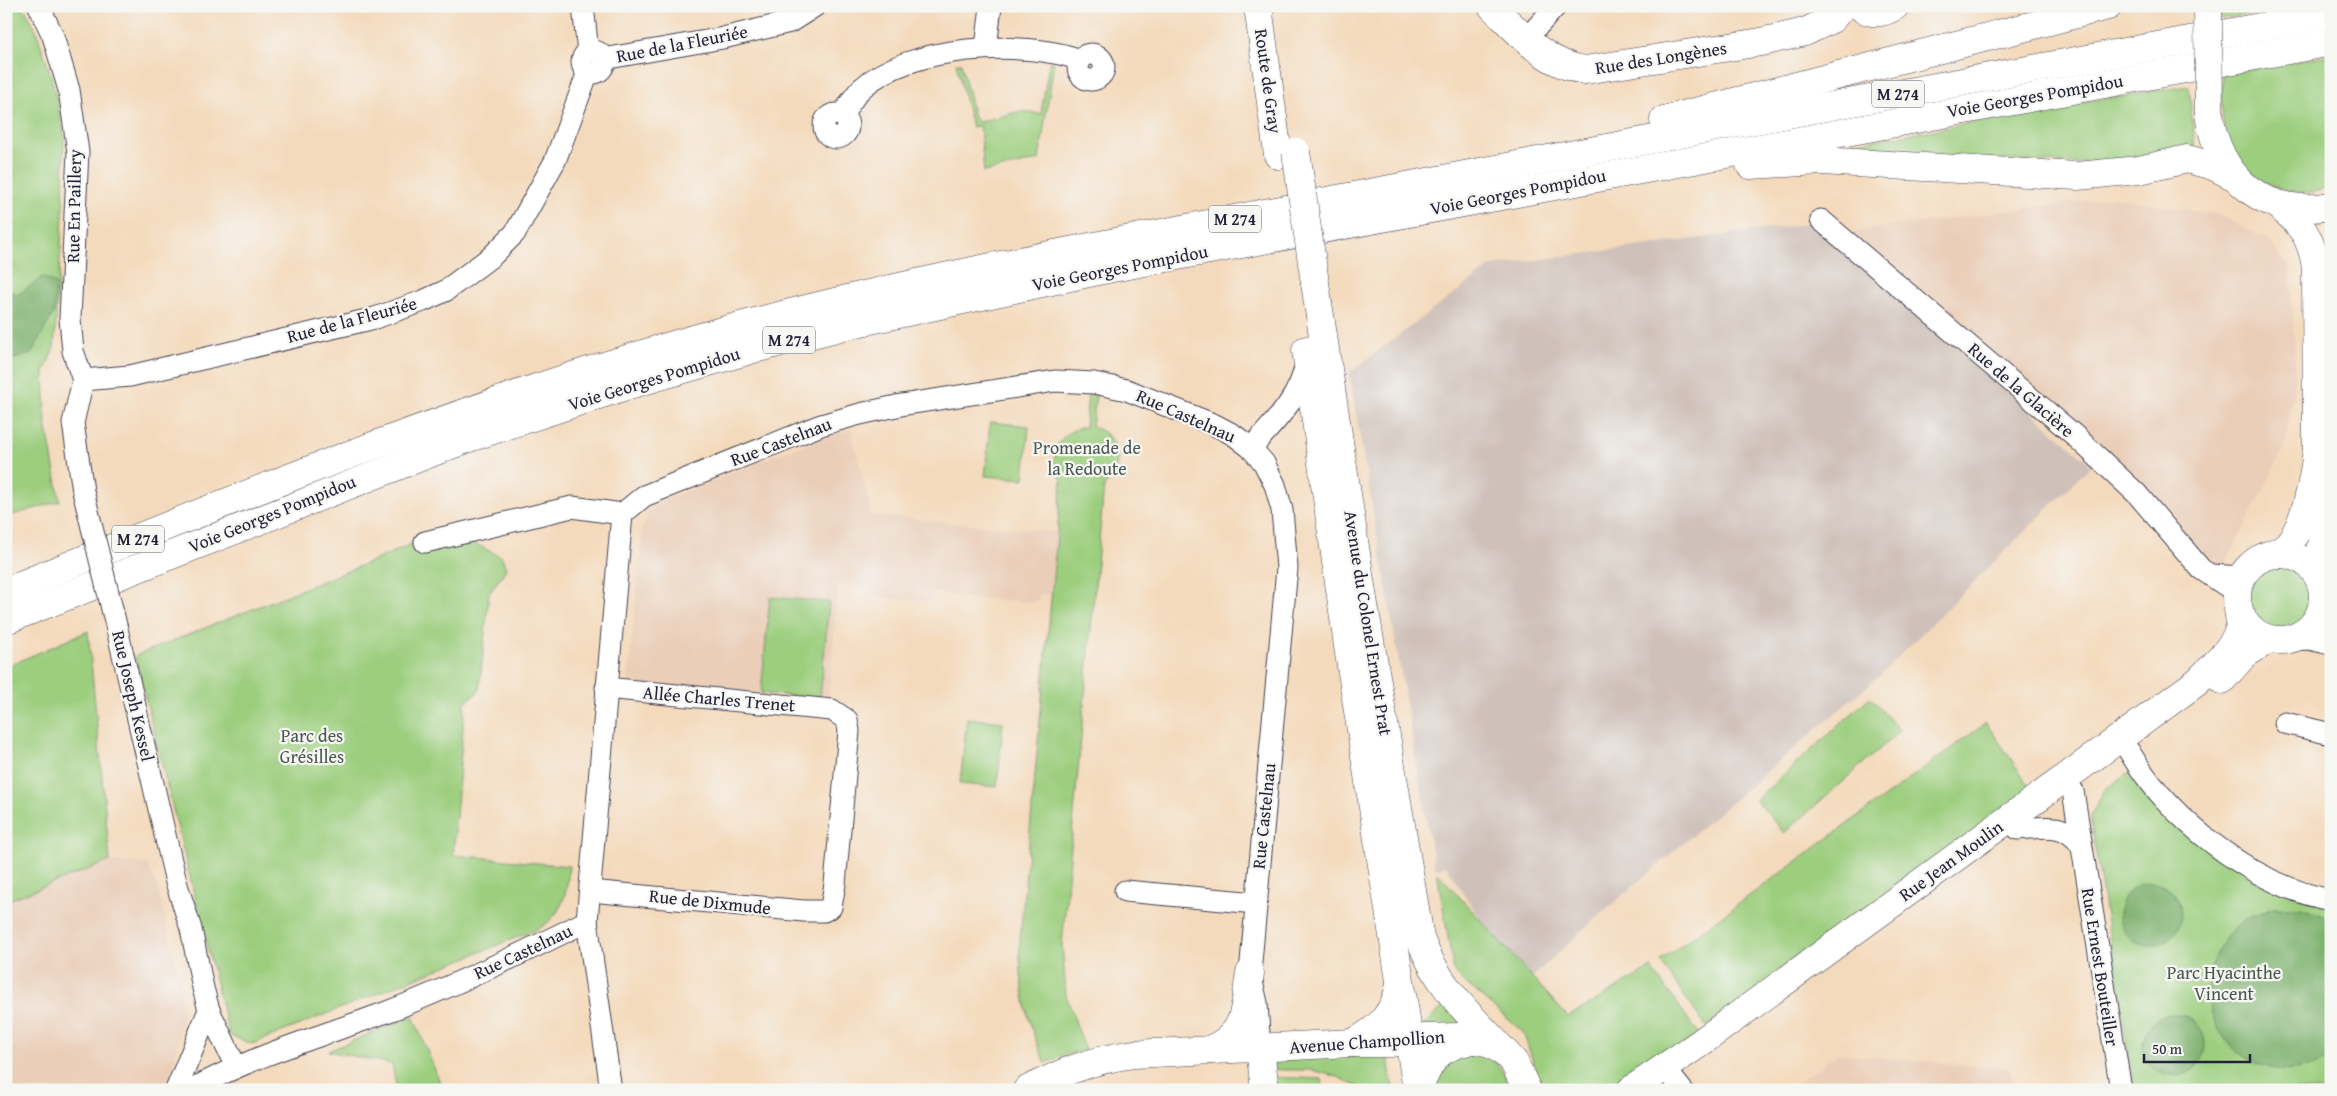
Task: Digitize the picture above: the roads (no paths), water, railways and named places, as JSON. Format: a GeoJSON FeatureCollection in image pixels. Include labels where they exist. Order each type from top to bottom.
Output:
{"type":"FeatureCollection","features":[{"type":"Feature","properties":{"kind":"main road","name":"Route de Gray"},"geometry":{"type":"LineString","coordinates":[[1258,6],[1287,154]]}},
{"type":"Feature","properties":{"kind":"main road","name":"Route de Gray"},"geometry":{"type":"LineString","coordinates":[[1274,6],[1287,154]]}},
{"type":"Feature","properties":{"kind":"main road","name":"Rue des Longènes"},"geometry":{"type":"LineString","coordinates":[[1492,6],[1526,39],[1563,66],[1585,70],[1761,42],[1805,32],[1832,19],[1842,6]]}},
{"type":"Feature","properties":{"kind":"main road"},"geometry":{"type":"LineString","coordinates":[[1859,6],[1869,12],[1878,13],[1895,6]]}},
{"type":"Feature","properties":{"kind":"main road"},"geometry":{"type":"LineString","coordinates":[[1465,174],[1634,128],[2108,6]]}},
{"type":"Feature","properties":{"kind":"main road"},"geometry":{"type":"LineString","coordinates":[[2208,6],[2209,113],[2214,140],[2233,176]]}},
{"type":"Feature","properties":{"kind":"main road","name":"Voie Georges Pompidou"},"geometry":{"type":"LineString","coordinates":[[14,587],[458,414],[624,359],[843,300],[1004,264],[1465,174],[2331,14]]}},
{"type":"Feature","properties":{"kind":"main road","name":"Voie Georges Pompidou"},"geometry":{"type":"LineString","coordinates":[[6,620],[469,438],[629,385],[750,350],[856,323],[1107,269],[2331,42]]}},
{"type":"Feature","properties":{"kind":"main road","name":"Avenue du Colonel Ernest Prat"},"geometry":{"type":"LineString","coordinates":[[1287,154],[1306,285],[1362,593],[1420,938],[1428,959],[1448,991],[1513,1061]]}},
{"type":"Feature","properties":{"kind":"main road"},"geometry":{"type":"LineString","coordinates":[[1605,176],[1682,173],[1784,162],[1821,161],[2095,175],[2139,170],[2187,159],[2213,166],[2233,176],[2246,188],[2274,203],[2298,221],[2309,238],[2316,270],[2317,448],[2309,497],[2300,524],[2283,549],[2255,562],[2245,571],[2239,584],[2237,603],[2249,628],[2279,640],[2301,636],[2311,628],[2325,598],[2331,492]]}},
{"type":"Feature","properties":{"kind":"main road"},"geometry":{"type":"LineString","coordinates":[[2274,203],[2301,209],[2331,206]]}},
{"type":"Feature","properties":{"kind":"main road","name":"Avenue du Colonel Ernest Prat"},"geometry":{"type":"LineString","coordinates":[[1306,285],[1307,358],[1349,653],[1417,1090]]}},
{"type":"Feature","properties":{"kind":"main road"},"geometry":{"type":"LineString","coordinates":[[2268,556],[2282,554],[2295,556],[2307,563],[2325,598]]}},
{"type":"Feature","properties":{"kind":"main road","name":"Rue Jean Moulin"},"geometry":{"type":"LineString","coordinates":[[1631,1090],[1696,1046],[2198,682],[2214,667],[2237,632],[2240,624],[2237,603]]}},
{"type":"Feature","properties":{"kind":"main road","name":"Rue Jean Moulin"},"geometry":{"type":"LineString","coordinates":[[1672,1086],[2018,829],[2129,751],[2214,688],[2244,655],[2279,640]]}},
{"type":"Feature","properties":{"kind":"main road"},"geometry":{"type":"LineString","coordinates":[[1209,1050],[1231,1039],[1237,1031],[1243,1016],[1250,974]]}},
{"type":"Feature","properties":{"kind":"main road"},"geometry":{"type":"LineString","coordinates":[[1353,1043],[1371,1033],[1393,1010],[1401,978]]}},
{"type":"Feature","properties":{"kind":"main road","name":"Avenue Champollion"},"geometry":{"type":"LineString","coordinates":[[1027,1090],[1070,1068],[1109,1058],[1157,1052],[1391,1043],[1443,1037],[1473,1040],[1494,1045],[1513,1061]]}},
{"type":"Feature","properties":{"kind":"main road"},"geometry":{"type":"LineString","coordinates":[[1417,1090],[1432,1061],[1443,1049],[1473,1040]]}},
{"type":"Feature","properties":{"kind":"main road"},"geometry":{"type":"LineString","coordinates":[[1260,1049],[1264,1090]]}},
{"type":"Feature","properties":{"kind":"main road"},"geometry":{"type":"LineString","coordinates":[[1513,1061],[1527,1090]]}},
{"type":"Feature","properties":{"kind":"street","name":"Rue En Paillery"},"geometry":{"type":"LineString","coordinates":[[39,6],[53,36],[68,90],[78,152],[70,319],[73,352],[83,380]]}},
{"type":"Feature","properties":{"kind":"street"},"geometry":{"type":"LineString","coordinates":[[584,6],[593,61]]}},
{"type":"Feature","properties":{"kind":"street","name":"Rue de la Fleuriée"},"geometry":{"type":"LineString","coordinates":[[83,380],[130,376],[375,318],[423,302],[445,291],[492,256],[515,233],[555,161],[593,61],[723,38],[790,22],[815,6]]}},
{"type":"Feature","properties":{"kind":"street"},"geometry":{"type":"LineString","coordinates":[[986,48],[991,6]]}},
{"type":"Feature","properties":{"kind":"street"},"geometry":{"type":"LineString","coordinates":[[1526,39],[1556,6]]}},
{"type":"Feature","properties":{"kind":"street"},"geometry":{"type":"LineString","coordinates":[[842,116],[861,89],[892,69],[928,58],[986,48],[1052,52],[1081,60]]}},
{"type":"Feature","properties":{"kind":"street","name":"Rue de la Glacière"},"geometry":{"type":"LineString","coordinates":[[1821,220],[2080,440],[2137,494],[2208,575],[2231,589],[2237,603]]}},
{"type":"Feature","properties":{"kind":"street"},"geometry":{"type":"LineString","coordinates":[[1251,448],[1296,394],[1303,380],[1307,358]]}},
{"type":"Feature","properties":{"kind":"street","name":"Rue Joseph Kessel"},"geometry":{"type":"LineString","coordinates":[[83,380],[73,422],[75,452],[176,882],[192,929],[209,1010],[216,1076]]}},
{"type":"Feature","properties":{"kind":"street","name":"Rue Castelnau"},"geometry":{"type":"LineString","coordinates":[[190,1090],[236,1067],[342,1026],[384,1013],[509,960],[587,921],[622,514],[644,496],[821,425],[901,405],[1055,382],[1094,382],[1127,390],[1215,426],[1234,435],[1251,448],[1264,463],[1276,485],[1282,510],[1287,568],[1250,974],[1257,1003],[1260,1049]]}},
{"type":"Feature","properties":{"kind":"street"},"geometry":{"type":"LineString","coordinates":[[426,542],[572,507],[622,514]]}},
{"type":"Feature","properties":{"kind":"street"},"geometry":{"type":"LineString","coordinates":[[2208,575],[2241,577],[2245,571]]}},
{"type":"Feature","properties":{"kind":"street"},"geometry":{"type":"LineString","coordinates":[[2279,640],[2309,639],[2331,644]]}},
{"type":"Feature","properties":{"kind":"street","name":"Allée Charles Trenet"},"geometry":{"type":"LineString","coordinates":[[606,688],[832,710],[847,720],[849,731],[835,884],[831,907]]}},
{"type":"Feature","properties":{"kind":"street"},"geometry":{"type":"LineString","coordinates":[[2285,722],[2331,734]]}},
{"type":"Feature","properties":{"kind":"street"},"geometry":{"type":"LineString","coordinates":[[2129,751],[2148,779],[2171,806],[2210,840],[2276,882],[2331,900]]}},
{"type":"Feature","properties":{"kind":"street","name":"Rue Ernest Bouteiller"},"geometry":{"type":"LineString","coordinates":[[2073,791],[2121,1090]]}},
{"type":"Feature","properties":{"kind":"street"},"geometry":{"type":"LineString","coordinates":[[2018,829],[2054,826],[2070,832],[2080,844]]}},
{"type":"Feature","properties":{"kind":"street"},"geometry":{"type":"LineString","coordinates":[[1125,890],[1256,903]]}},
{"type":"Feature","properties":{"kind":"street","name":"Rue de Dixmude"},"geometry":{"type":"LineString","coordinates":[[590,891],[810,912],[824,911],[831,907]]}},
{"type":"Feature","properties":{"kind":"street"},"geometry":{"type":"LineString","coordinates":[[587,921],[611,1090]]}},
{"type":"Feature","properties":{"kind":"street","name":"Rue Joseph Kessel"},"geometry":{"type":"LineString","coordinates":[[209,1010],[236,1067]]}},
{"type":"Feature","properties":{"kind":"street"},"geometry":{"type":"LineString","coordinates":[[176,1090],[209,1010]]}},
{"type":"Feature","properties":{"kind":"park label","name":"Promenade de la Redoute"},"geometry":{"type":"Point","coordinates":[1087,458]}},
{"type":"Feature","properties":{"kind":"park label","name":"Parc des Grésilles"},"geometry":{"type":"Point","coordinates":[312,746]}},
{"type":"Feature","properties":{"kind":"park label","name":"Parc Hyacinthe Vincent"},"geometry":{"type":"Point","coordinates":[2224,983]}}]}
